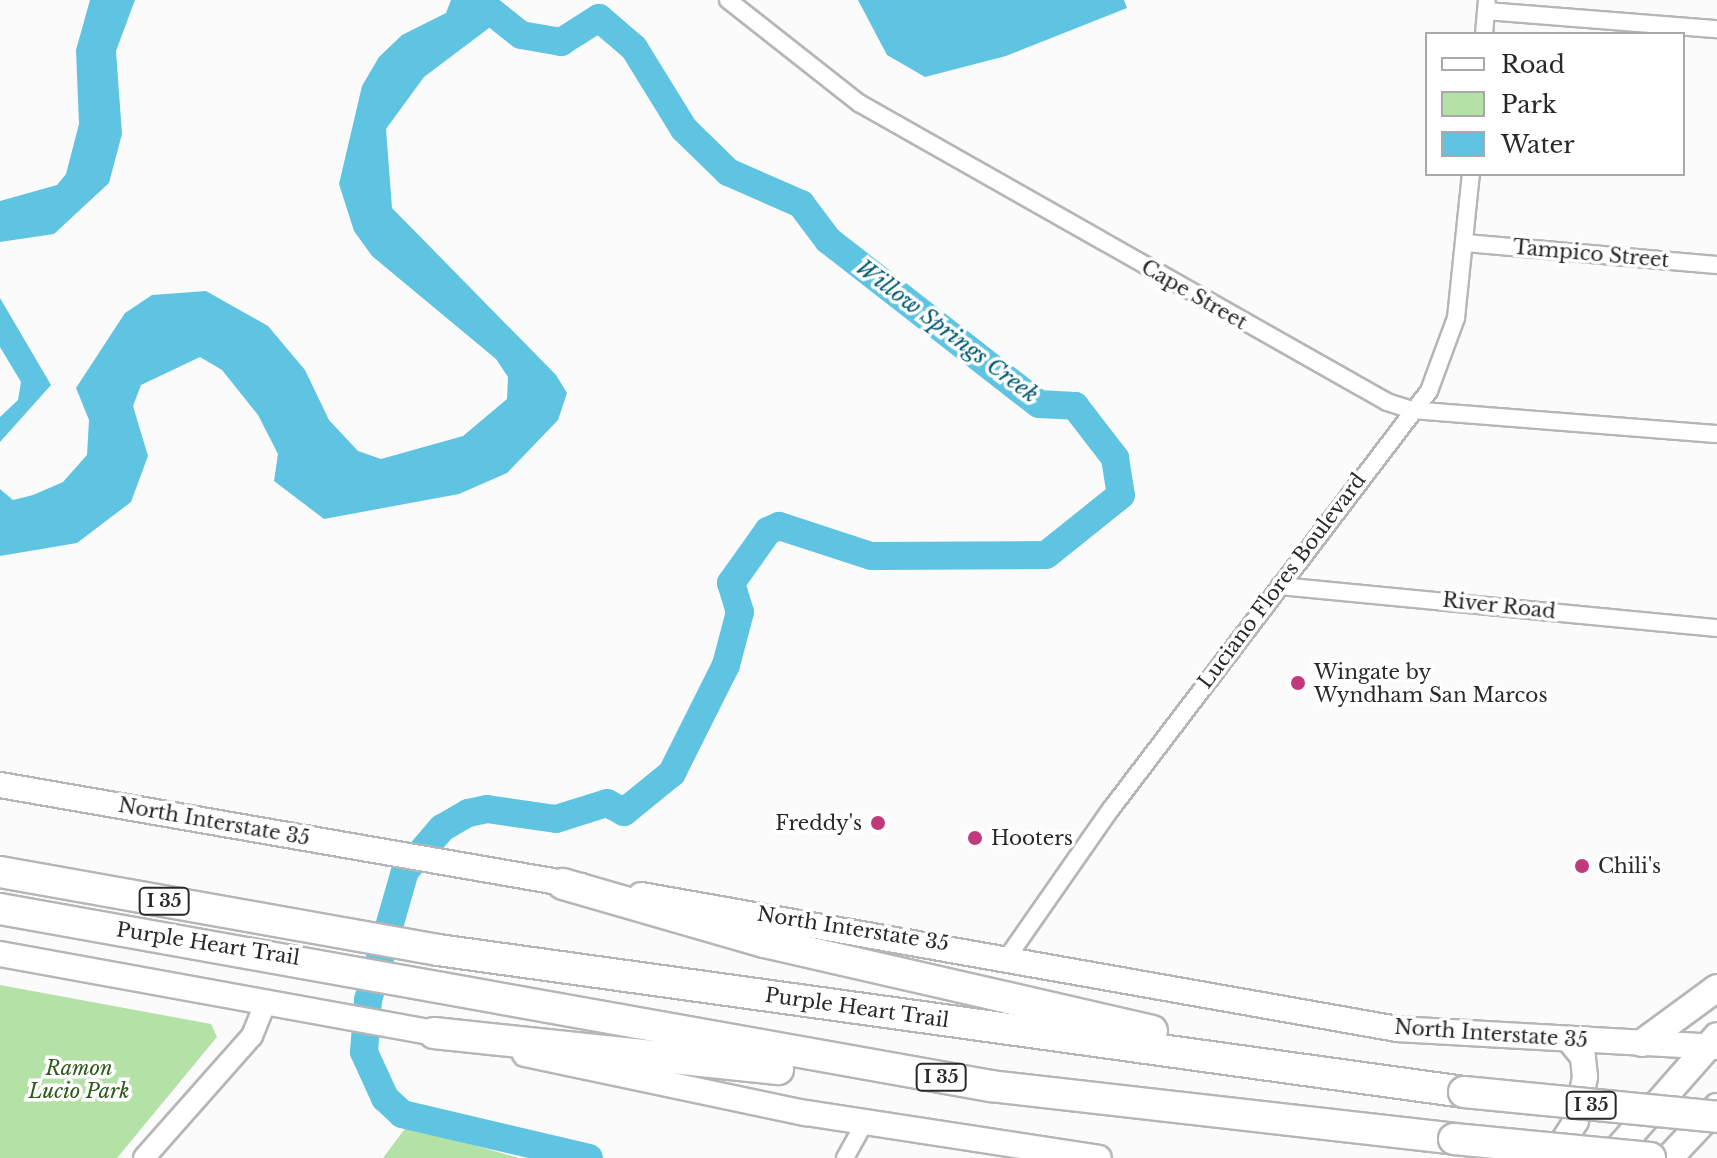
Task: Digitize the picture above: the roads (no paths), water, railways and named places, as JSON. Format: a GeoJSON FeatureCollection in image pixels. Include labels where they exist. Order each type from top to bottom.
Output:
{"type":"FeatureCollection","features":[{"type":"Feature","properties":{"kind":"highway","name":"Purple Heart Trail"},"geometry":{"type":"LineString","coordinates":[[0,872],[438,950],[1464,1092],[1717,1117]]}},
{"type":"Feature","properties":{"kind":"highway"},"geometry":{"type":"LineString","coordinates":[[551,882],[764,942],[1345,1076]]}},
{"type":"Feature","properties":{"kind":"highway","name":"Purple Heart Trail"},"geometry":{"type":"LineString","coordinates":[[0,909],[319,962],[969,1082],[1454,1139],[1650,1158]]}},
{"type":"Feature","properties":{"kind":"highway"},"geometry":{"type":"LineString","coordinates":[[431,1033],[969,1082]]}},
{"type":"Feature","properties":{"kind":"main road","name":"North Interstate 35"},"geometry":{"type":"LineString","coordinates":[[0,785],[551,882],[1009,955],[1397,1029],[1569,1040],[1714,1043]]}},
{"type":"Feature","properties":{"kind":"main road"},"geometry":{"type":"LineString","coordinates":[[0,954],[431,1033],[613,1078],[865,1122],[1099,1158]]}},
{"type":"Feature","properties":{"kind":"main road"},"geometry":{"type":"LineString","coordinates":[[1642,1043],[1717,988]]}},
{"type":"Feature","properties":{"kind":"main road"},"geometry":{"type":"LineString","coordinates":[[1552,1158],[1576,1121],[1585,1077],[1583,1057],[1569,1040]]}},
{"type":"Feature","properties":{"kind":"main road"},"geometry":{"type":"LineString","coordinates":[[1610,1158],[1714,1043]]}},
{"type":"Feature","properties":{"kind":"main road"},"geometry":{"type":"LineString","coordinates":[[1669,1158],[1717,1107]]}},
{"type":"Feature","properties":{"kind":"street","name":"Cape Street"},"geometry":{"type":"LineString","coordinates":[[728,0],[859,103],[1343,379],[1411,410],[1717,434]]}},
{"type":"Feature","properties":{"kind":"street"},"geometry":{"type":"LineString","coordinates":[[1484,32],[1487,5],[1717,29]]}},
{"type":"Feature","properties":{"kind":"street","name":"Luciano Flores Boulevard"},"geometry":{"type":"LineString","coordinates":[[1009,955],[1411,410],[1429,391],[1450,342],[1465,243],[1471,176]]}},
{"type":"Feature","properties":{"kind":"street","name":"Tampico Street"},"geometry":{"type":"LineString","coordinates":[[1465,243],[1717,265]]}},
{"type":"Feature","properties":{"kind":"street","name":"River Road"},"geometry":{"type":"LineString","coordinates":[[1280,586],[1717,628]]}},
{"type":"Feature","properties":{"kind":"street"},"geometry":{"type":"LineString","coordinates":[[144,1158],[252,1036],[266,1001]]}},
{"type":"Feature","properties":{"kind":"street"},"geometry":{"type":"LineString","coordinates":[[845,1158],[865,1122]]}},
{"type":"Feature","properties":{"kind":"water"},"geometry":{"type":"Polygon","coordinates":[[[90,0],[135,0],[116,51],[122,134],[109,183],[54,234],[0,242],[0,201],[57,185],[66,174],[79,124],[76,50],[90,0]]]}},
{"type":"Feature","properties":{"kind":"water"},"geometry":{"type":"Polygon","coordinates":[[[451,0],[490,0],[493,25],[424,77],[386,129],[392,208],[556,375],[567,393],[558,420],[507,473],[459,494],[324,519],[274,481],[278,454],[258,415],[222,370],[200,357],[141,385],[133,406],[148,456],[131,502],[77,543],[0,556],[0,489],[13,500],[33,495],[63,482],[87,455],[89,420],[76,388],[125,313],[152,295],[206,291],[268,326],[305,370],[329,420],[358,451],[381,459],[463,436],[507,399],[508,377],[496,359],[372,256],[354,231],[339,184],[362,86],[379,57],[402,35],[446,13],[451,0]]]}},
{"type":"Feature","properties":{"kind":"water"},"geometry":{"type":"Polygon","coordinates":[[[858,0],[1124,0],[1127,8],[1006,56],[925,77],[887,55],[858,0]]]}},
{"type":"Feature","properties":{"kind":"water"},"geometry":{"type":"Polygon","coordinates":[[[0,298],[51,385],[0,442],[0,417],[18,400],[21,382],[0,347],[0,298]]]}},
{"type":"Feature","properties":{"kind":"waterway","name":"Willow Springs Creek"},"geometry":{"type":"LineString","coordinates":[[477,0],[521,35],[561,42],[599,18],[634,48],[684,129],[728,172],[801,204],[828,240],[1039,404],[1075,406],[1115,458],[1121,495],[1046,555],[871,556],[779,526],[768,531],[731,583],[740,612],[726,665],[672,773],[624,812],[607,803],[556,819],[487,809],[468,813],[442,828],[405,871],[368,1000],[364,1052],[385,1098],[402,1114],[589,1158]]}},
{"type":"Feature","properties":{"kind":"place","name":"Wingate by Wyndham San Marcos"},"geometry":{"type":"Point","coordinates":[1298,683]}},
{"type":"Feature","properties":{"kind":"place","name":"Freddy's"},"geometry":{"type":"Point","coordinates":[878,823]}},
{"type":"Feature","properties":{"kind":"place","name":"Hooters"},"geometry":{"type":"Point","coordinates":[975,838]}},
{"type":"Feature","properties":{"kind":"place","name":"Chili's"},"geometry":{"type":"Point","coordinates":[1582,866]}},
{"type":"Feature","properties":{"kind":"park label","name":"Ramon Lucio Park"},"geometry":{"type":"Point","coordinates":[79,1080]}}]}
